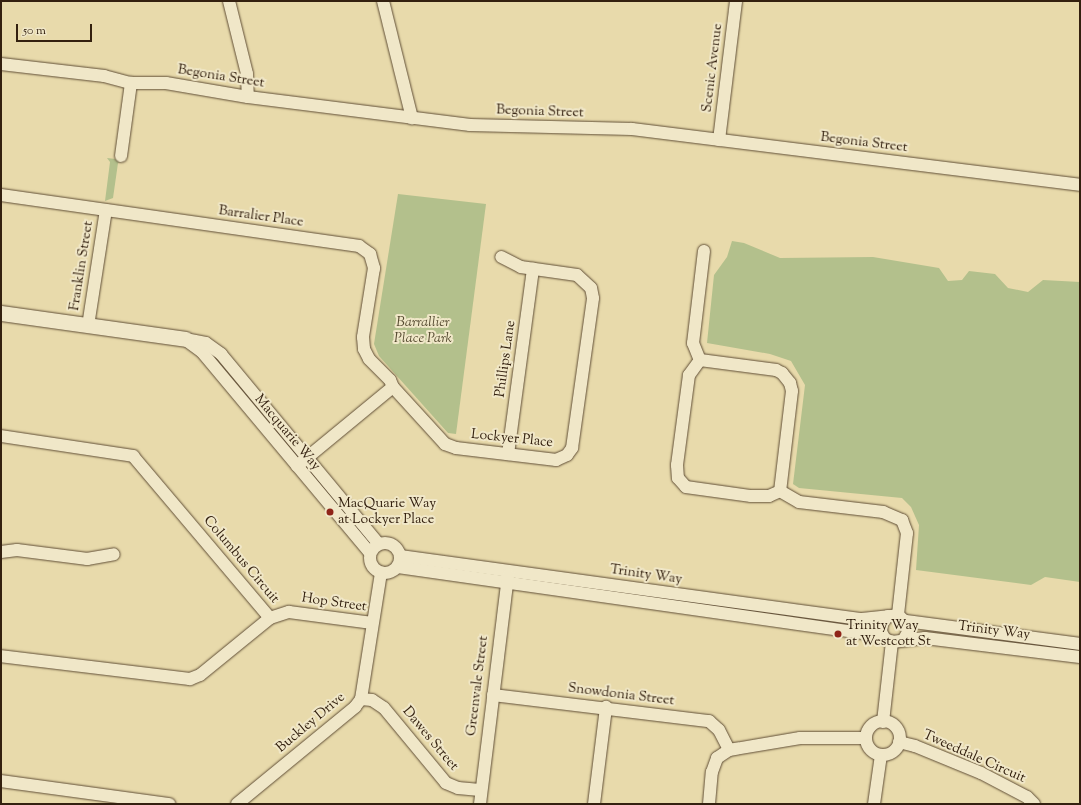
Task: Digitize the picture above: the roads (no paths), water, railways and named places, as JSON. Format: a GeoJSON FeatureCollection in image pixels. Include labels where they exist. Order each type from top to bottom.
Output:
{"type":"FeatureCollection","features":[{"type":"Feature","properties":{"kind":"street"},"geometry":{"type":"LineString","coordinates":[[229,1],[247,74],[248,97]]}},
{"type":"Feature","properties":{"kind":"street"},"geometry":{"type":"LineString","coordinates":[[383,1],[412,118]]}},
{"type":"Feature","properties":{"kind":"street","name":"Scenic Avenue"},"geometry":{"type":"LineString","coordinates":[[719,140],[736,1]]}},
{"type":"Feature","properties":{"kind":"street","name":"Begonia Street"},"geometry":{"type":"LineString","coordinates":[[1,64],[104,76],[131,83],[166,83],[248,97],[470,125],[632,129],[1080,185]]}},
{"type":"Feature","properties":{"kind":"street"},"geometry":{"type":"LineString","coordinates":[[121,156],[131,83]]}},
{"type":"Feature","properties":{"kind":"street","name":"Barralier Place"},"geometry":{"type":"LineString","coordinates":[[1,195],[360,246],[370,254],[374,268],[363,337],[364,348],[369,359],[390,380],[393,387]]}},
{"type":"Feature","properties":{"kind":"street","name":"Franklin Street"},"geometry":{"type":"LineString","coordinates":[[88,326],[106,210]]}},
{"type":"Feature","properties":{"kind":"street"},"geometry":{"type":"LineString","coordinates":[[700,360],[693,343],[704,251]]}},
{"type":"Feature","properties":{"kind":"street","name":"Lockyer Place"},"geometry":{"type":"LineString","coordinates":[[393,387],[445,444],[456,448],[556,460],[567,455],[572,448],[593,298],[591,288],[577,275],[521,267],[501,257]]}},
{"type":"Feature","properties":{"kind":"street","name":"Phillips Lane"},"geometry":{"type":"LineString","coordinates":[[508,454],[533,269]]}},
{"type":"Feature","properties":{"kind":"street","name":"Macquarie Way"},"geometry":{"type":"LineString","coordinates":[[1,313],[206,343],[220,354],[379,544]]}},
{"type":"Feature","properties":{"kind":"street","name":"Macquarie Way"},"geometry":{"type":"LineString","coordinates":[[185,339],[202,352],[370,553]]}},
{"type":"Feature","properties":{"kind":"street"},"geometry":{"type":"LineString","coordinates":[[700,360],[689,375],[677,465],[678,478],[686,487],[750,496],[769,496],[780,491]]}},
{"type":"Feature","properties":{"kind":"street"},"geometry":{"type":"LineString","coordinates":[[700,360],[776,370],[782,373],[790,383],[792,391],[780,491]]}},
{"type":"Feature","properties":{"kind":"street"},"geometry":{"type":"LineString","coordinates":[[297,466],[393,387]]}},
{"type":"Feature","properties":{"kind":"street","name":"Columbus Circuit"},"geometry":{"type":"LineString","coordinates":[[1,436],[133,456],[270,618],[200,675],[190,679],[1,656]]}},
{"type":"Feature","properties":{"kind":"street"},"geometry":{"type":"LineString","coordinates":[[780,491],[799,502],[883,512],[902,520],[907,533],[897,617]]}},
{"type":"Feature","properties":{"kind":"street"},"geometry":{"type":"LineString","coordinates":[[381,573],[371,565],[370,553],[379,544],[392,545],[399,561]]}},
{"type":"Feature","properties":{"kind":"street"},"geometry":{"type":"LineString","coordinates":[[1,552],[17,550],[87,559],[114,554]]}},
{"type":"Feature","properties":{"kind":"street","name":"Trinity Way"},"geometry":{"type":"LineString","coordinates":[[381,573],[390,573],[399,561],[507,577],[887,639],[944,640],[1080,656]]}},
{"type":"Feature","properties":{"kind":"street","name":"Buckley Drive"},"geometry":{"type":"LineString","coordinates":[[237,804],[354,707],[360,699],[381,573]]}},
{"type":"Feature","properties":{"kind":"street","name":"Trinity Way"},"geometry":{"type":"LineString","coordinates":[[507,577],[862,619],[897,617],[1080,644]]}},
{"type":"Feature","properties":{"kind":"street","name":"Greenvale Street"},"geometry":{"type":"LineString","coordinates":[[480,804],[480,790],[507,577]]}},
{"type":"Feature","properties":{"kind":"street","name":"Hop Street"},"geometry":{"type":"LineString","coordinates":[[270,618],[289,612],[372,623]]}},
{"type":"Feature","properties":{"kind":"street"},"geometry":{"type":"LineString","coordinates":[[897,617],[909,628],[904,639]]}},
{"type":"Feature","properties":{"kind":"street"},"geometry":{"type":"LineString","coordinates":[[883,722],[887,639],[880,627],[897,617]]}},
{"type":"Feature","properties":{"kind":"street","name":"Snowdonia Street"},"geometry":{"type":"LineString","coordinates":[[493,695],[606,707],[709,721],[719,730],[729,750]]}},
{"type":"Feature","properties":{"kind":"street","name":"Dawes Street"},"geometry":{"type":"LineString","coordinates":[[360,699],[372,700],[384,708],[446,784],[458,788],[480,790]]}},
{"type":"Feature","properties":{"kind":"street"},"geometry":{"type":"LineString","coordinates":[[594,804],[606,707]]}},
{"type":"Feature","properties":{"kind":"street"},"geometry":{"type":"LineString","coordinates":[[883,722],[896,728],[899,742],[890,754],[881,755],[872,752],[866,738],[869,728],[883,722]]}},
{"type":"Feature","properties":{"kind":"street"},"geometry":{"type":"LineString","coordinates":[[709,804],[712,772],[717,758],[729,750],[800,738],[866,738]]}},
{"type":"Feature","properties":{"kind":"street","name":"Tweeddale Circuit"},"geometry":{"type":"LineString","coordinates":[[899,742],[915,746],[981,773],[1027,796],[1034,804]]}},
{"type":"Feature","properties":{"kind":"street"},"geometry":{"type":"LineString","coordinates":[[874,804],[881,755]]}},
{"type":"Feature","properties":{"kind":"street"},"geometry":{"type":"LineString","coordinates":[[1,781],[170,804]]}},
{"type":"Feature","properties":{"kind":"place","name":"MacQuarie Way at Lockyer Place"},"geometry":{"type":"Point","coordinates":[330,512]}},
{"type":"Feature","properties":{"kind":"place","name":"Trinity Way at Westcott St"},"geometry":{"type":"Point","coordinates":[838,634]}},
{"type":"Feature","properties":{"kind":"park label","name":"Barrallier Place Park"},"geometry":{"type":"Point","coordinates":[423,332]}}]}
